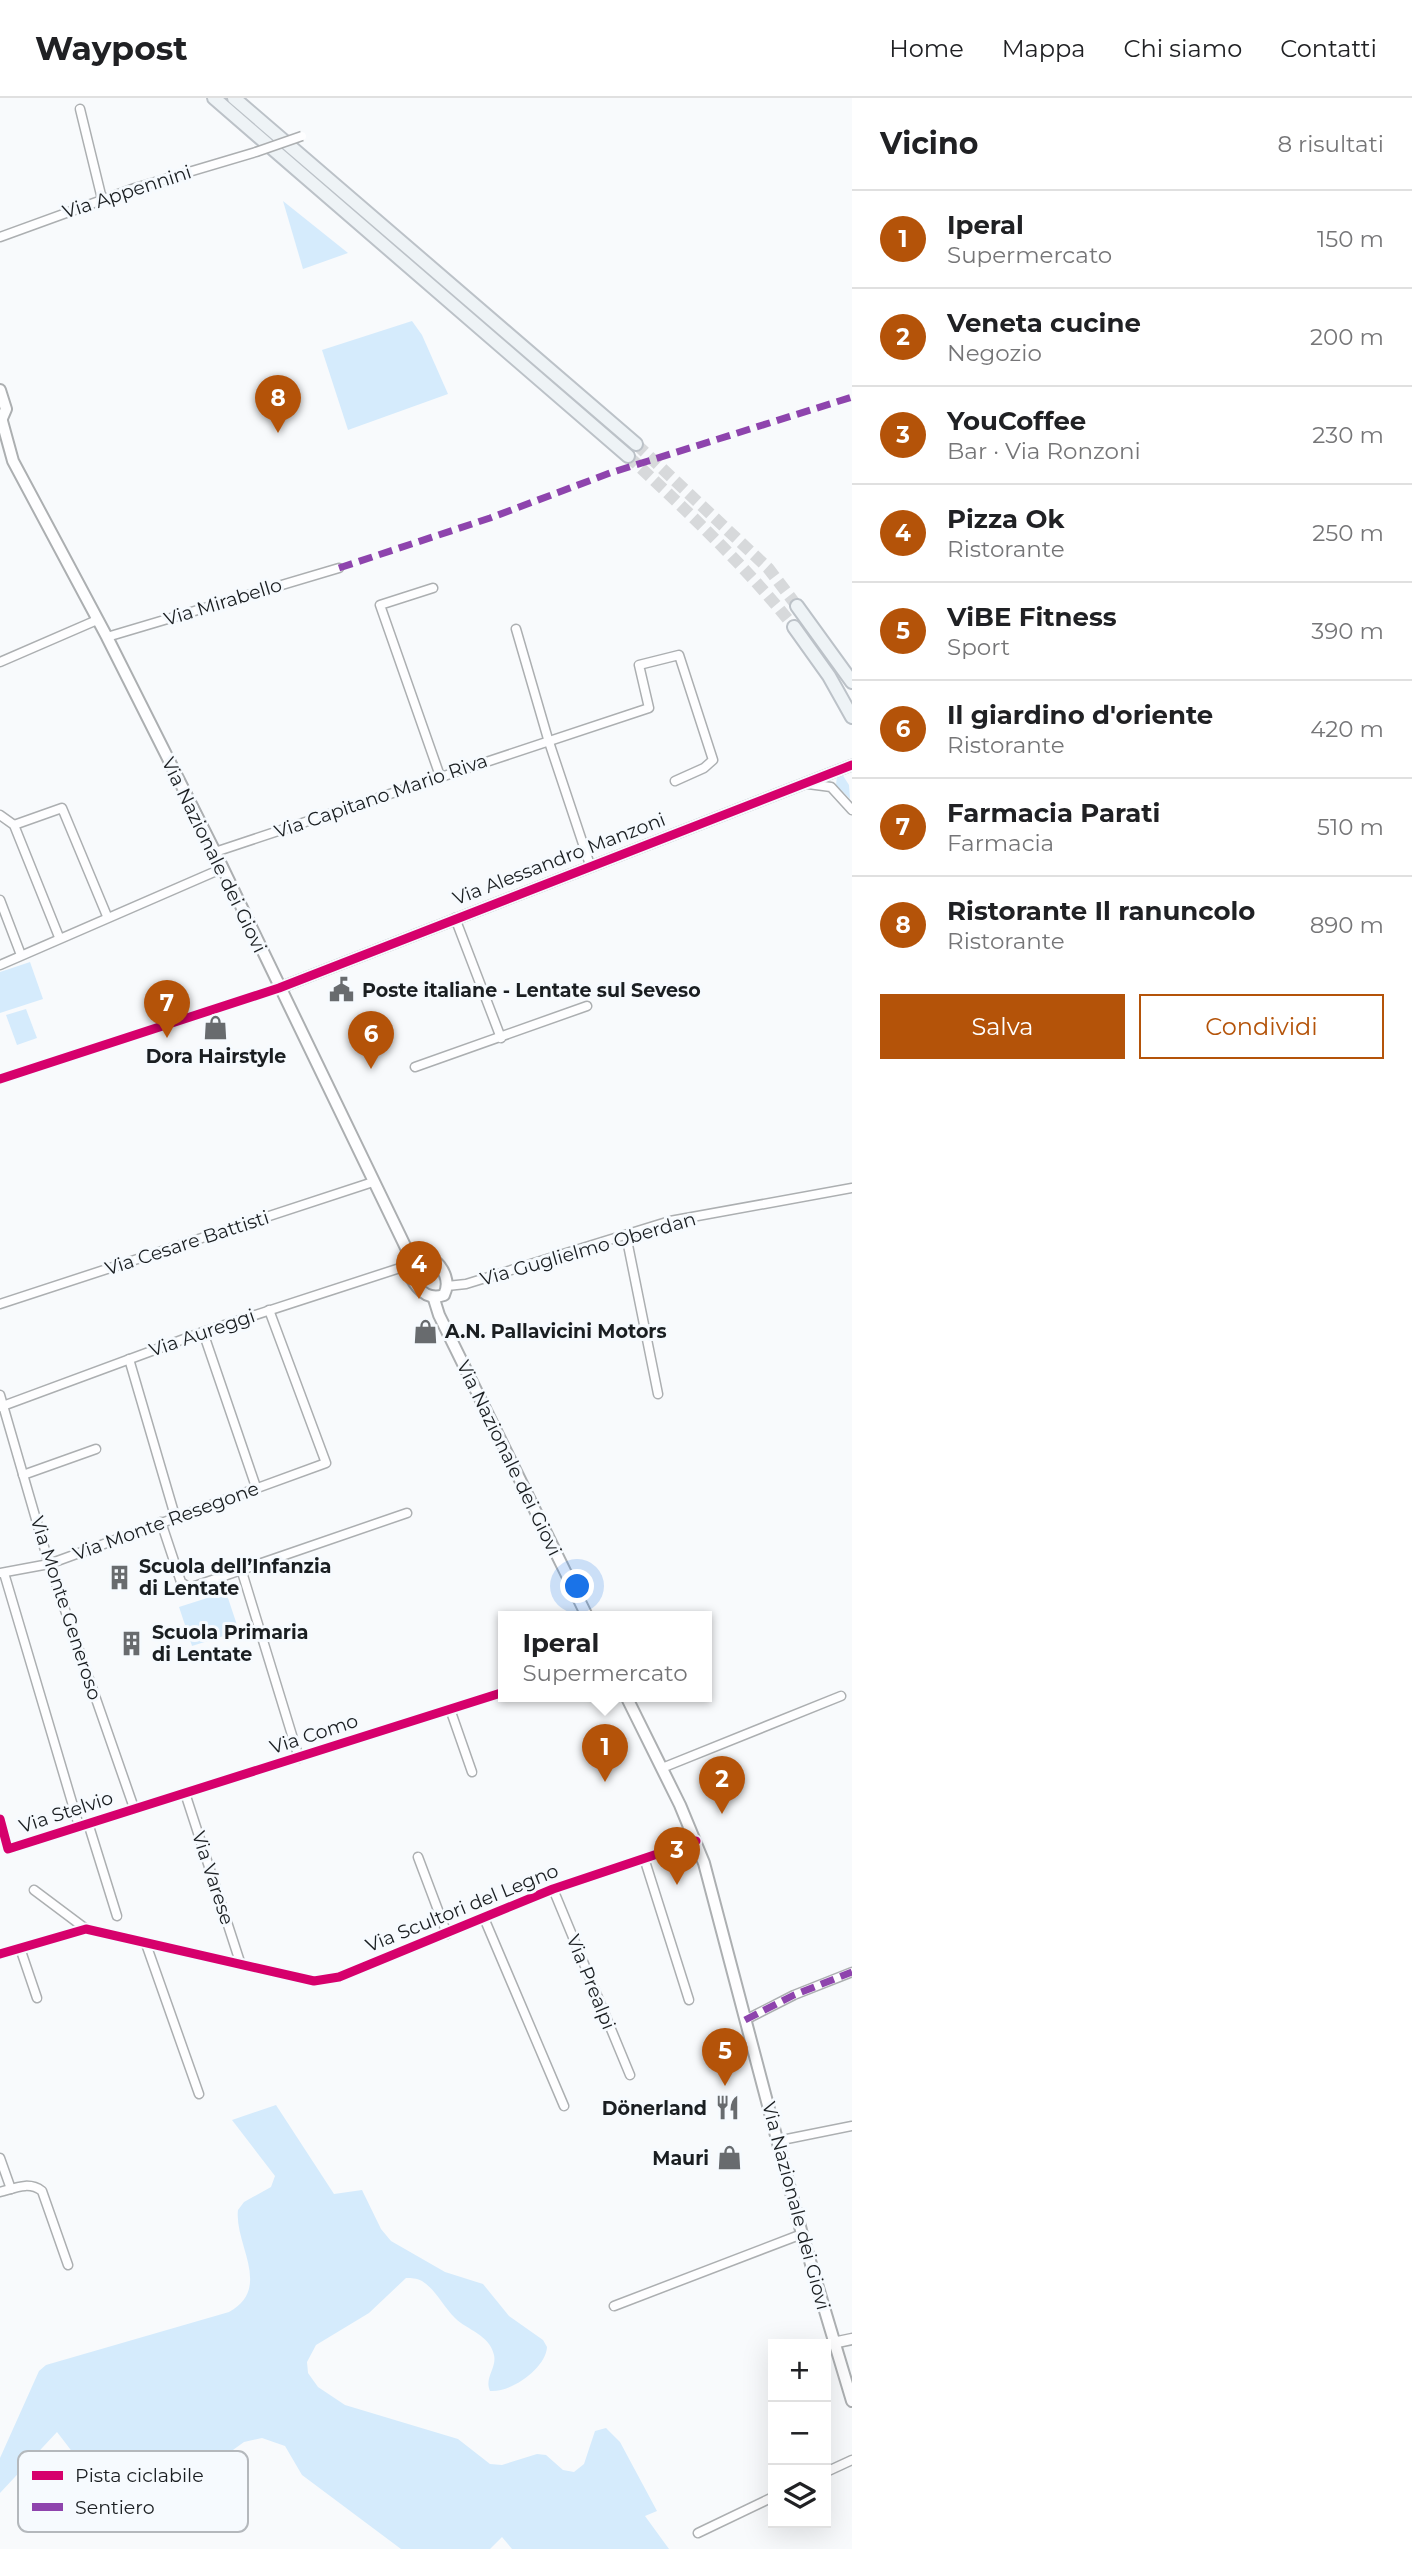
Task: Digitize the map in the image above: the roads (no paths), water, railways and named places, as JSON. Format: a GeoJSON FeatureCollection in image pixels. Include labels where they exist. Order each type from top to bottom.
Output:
{"type":"FeatureCollection","features":[{"type":"Feature","properties":{"kind":"highway"},"geometry":{"type":"LineString","coordinates":[[214,98],[628,456]]}},
{"type":"Feature","properties":{"kind":"highway"},"geometry":{"type":"LineString","coordinates":[[234,98],[636,444]]}},
{"type":"Feature","properties":{"kind":"highway"},"geometry":{"type":"LineString","coordinates":[[797,606],[852,682]]}},
{"type":"Feature","properties":{"kind":"highway"},"geometry":{"type":"LineString","coordinates":[[794,626],[829,676],[852,717]]}},
{"type":"Feature","properties":{"kind":"main road","name":"Via Nazionale dei Giovi"},"geometry":{"type":"LineString","coordinates":[[0,390],[5,402],[1,422],[13,461],[107,637],[215,852],[408,1252]]}},
{"type":"Feature","properties":{"kind":"main road","name":"Via Nazionale dei Giovi"},"geometry":{"type":"LineString","coordinates":[[0,451],[13,461]]}},
{"type":"Feature","properties":{"kind":"main road"},"geometry":{"type":"LineString","coordinates":[[406,1266],[408,1252],[418,1251],[436,1261],[447,1286],[444,1295],[434,1299]]}},
{"type":"Feature","properties":{"kind":"main road","name":"Via Nazionale dei Giovi"},"geometry":{"type":"LineString","coordinates":[[406,1266],[427,1297],[434,1299],[439,1315],[585,1611]]}},
{"type":"Feature","properties":{"kind":"main road","name":"Via Nazionale dei Giovi"},"geometry":{"type":"LineString","coordinates":[[629,1702],[696,1841],[802,2234],[852,2401]]}},
{"type":"Feature","properties":{"kind":"street"},"geometry":{"type":"LineString","coordinates":[[80,109],[102,200]]}},
{"type":"Feature","properties":{"kind":"street","name":"Via Appennini"},"geometry":{"type":"LineString","coordinates":[[0,237],[102,200],[302,136]]}},
{"type":"Feature","properties":{"kind":"street","name":"Via Mirabello"},"geometry":{"type":"LineString","coordinates":[[107,637],[339,568]]}},
{"type":"Feature","properties":{"kind":"street"},"geometry":{"type":"LineString","coordinates":[[433,588],[380,604],[440,776]]}},
{"type":"Feature","properties":{"kind":"street"},"geometry":{"type":"LineString","coordinates":[[0,662],[97,620]]}},
{"type":"Feature","properties":{"kind":"street"},"geometry":{"type":"LineString","coordinates":[[516,629],[548,739],[590,865]]}},
{"type":"Feature","properties":{"kind":"street","name":"Via Capitano Mario Riva"},"geometry":{"type":"LineString","coordinates":[[215,852],[548,739],[649,708],[639,666],[678,655],[712,760],[704,768],[675,781]]}},
{"type":"Feature","properties":{"kind":"street","name":"Via Alessandro Manzoni"},"geometry":{"type":"LineString","coordinates":[[279,988],[852,765]]}},
{"type":"Feature","properties":{"kind":"street"},"geometry":{"type":"LineString","coordinates":[[798,785],[814,783],[831,787],[852,810]]}},
{"type":"Feature","properties":{"kind":"street"},"geometry":{"type":"LineString","coordinates":[[15,825],[62,808],[107,916]]}},
{"type":"Feature","properties":{"kind":"street"},"geometry":{"type":"LineString","coordinates":[[0,816],[15,825],[59,937]]}},
{"type":"Feature","properties":{"kind":"street"},"geometry":{"type":"LineString","coordinates":[[0,965],[107,916],[221,869]]}},
{"type":"Feature","properties":{"kind":"street"},"geometry":{"type":"LineString","coordinates":[[0,900],[21,955]]}},
{"type":"Feature","properties":{"kind":"street"},"geometry":{"type":"LineString","coordinates":[[456,918],[501,1038]]}},
{"type":"Feature","properties":{"kind":"street"},"geometry":{"type":"LineString","coordinates":[[1,1077],[279,988]]}},
{"type":"Feature","properties":{"kind":"street"},"geometry":{"type":"LineString","coordinates":[[415,1067],[587,1006]]}},
{"type":"Feature","properties":{"kind":"street","name":"Via Cesare Battisti"},"geometry":{"type":"LineString","coordinates":[[0,1304],[373,1182]]}},
{"type":"Feature","properties":{"kind":"street","name":"Via Guglielmo Oberdan"},"geometry":{"type":"LineString","coordinates":[[447,1286],[466,1284],[670,1221],[852,1188]]}},
{"type":"Feature","properties":{"kind":"street"},"geometry":{"type":"LineString","coordinates":[[626,1235],[658,1394]]}},
{"type":"Feature","properties":{"kind":"street","name":"Via Aureggi"},"geometry":{"type":"LineString","coordinates":[[1,1406],[203,1332],[406,1266]]}},
{"type":"Feature","properties":{"kind":"street","name":"Via Monte Resegone"},"geometry":{"type":"LineString","coordinates":[[2,1573],[49,1564],[326,1463],[269,1310]]}},
{"type":"Feature","properties":{"kind":"street"},"geometry":{"type":"LineString","coordinates":[[203,1332],[256,1487]]}},
{"type":"Feature","properties":{"kind":"street"},"geometry":{"type":"LineString","coordinates":[[129,1359],[175,1516]]}},
{"type":"Feature","properties":{"kind":"street","name":"Via Monte Generoso"},"geometry":{"type":"LineString","coordinates":[[0,1395],[1,1406],[49,1564],[134,1808]]}},
{"type":"Feature","properties":{"kind":"street"},"geometry":{"type":"LineString","coordinates":[[23,1475],[96,1450]]}},
{"type":"Feature","properties":{"kind":"street"},"geometry":{"type":"LineString","coordinates":[[161,1522],[181,1582],[189,1588],[242,1572],[407,1513]]}},
{"type":"Feature","properties":{"kind":"street"},"geometry":{"type":"LineString","coordinates":[[242,1572],[299,1758]]}},
{"type":"Feature","properties":{"kind":"street"},"geometry":{"type":"LineString","coordinates":[[2,1573],[83,1825],[117,1916]]}},
{"type":"Feature","properties":{"kind":"street","name":"Via Como"},"geometry":{"type":"LineString","coordinates":[[134,1808],[498,1694]]}},
{"type":"Feature","properties":{"kind":"street"},"geometry":{"type":"LineString","coordinates":[[662,1768],[841,1696]]}},
{"type":"Feature","properties":{"kind":"street"},"geometry":{"type":"LineString","coordinates":[[450,1709],[472,1772]]}},
{"type":"Feature","properties":{"kind":"street","name":"Via Varese"},"geometry":{"type":"LineString","coordinates":[[185,1793],[240,1962]]}},
{"type":"Feature","properties":{"kind":"street","name":"Via Stelvio"},"geometry":{"type":"LineString","coordinates":[[0,1819],[8,1849],[134,1808]]}},
{"type":"Feature","properties":{"kind":"street","name":"Via Scultori del Legno"},"geometry":{"type":"LineString","coordinates":[[86,1928],[314,1981],[338,1977],[552,1889],[696,1841]]}},
{"type":"Feature","properties":{"kind":"street"},"geometry":{"type":"LineString","coordinates":[[418,1857],[447,1934]]}},
{"type":"Feature","properties":{"kind":"street"},"geometry":{"type":"LineString","coordinates":[[644,1857],[689,2000]]}},
{"type":"Feature","properties":{"kind":"street","name":"Via Prealpi"},"geometry":{"type":"LineString","coordinates":[[552,1889],[630,2075]]}},
{"type":"Feature","properties":{"kind":"street"},"geometry":{"type":"LineString","coordinates":[[34,1890],[86,1928]]}},
{"type":"Feature","properties":{"kind":"street","name":"Via Scultori del Legno"},"geometry":{"type":"LineString","coordinates":[[484,1919],[564,2106]]}},
{"type":"Feature","properties":{"kind":"street"},"geometry":{"type":"LineString","coordinates":[[0,1954],[86,1928]]}},
{"type":"Feature","properties":{"kind":"street"},"geometry":{"type":"LineString","coordinates":[[146,1944],[199,2094]]}},
{"type":"Feature","properties":{"kind":"street"},"geometry":{"type":"LineString","coordinates":[[20,1948],[37,1998]]}},
{"type":"Feature","properties":{"kind":"street"},"geometry":{"type":"LineString","coordinates":[[745,2020],[794,1995],[852,1972]]}},
{"type":"Feature","properties":{"kind":"street"},"geometry":{"type":"LineString","coordinates":[[777,2141],[852,2126]]}},
{"type":"Feature","properties":{"kind":"street"},"geometry":{"type":"LineString","coordinates":[[0,2158],[11,2189]]}},
{"type":"Feature","properties":{"kind":"street"},"geometry":{"type":"LineString","coordinates":[[0,2192],[34,2185],[43,2191],[68,2265]]}},
{"type":"Feature","properties":{"kind":"street"},"geometry":{"type":"LineString","coordinates":[[614,2306],[802,2234]]}},
{"type":"Feature","properties":{"kind":"street"},"geometry":{"type":"LineString","coordinates":[[833,2343],[852,2339]]}},
{"type":"Feature","properties":{"kind":"street"},"geometry":{"type":"LineString","coordinates":[[831,2470],[852,2460]]}},
{"type":"Feature","properties":{"kind":"street"},"geometry":{"type":"LineString","coordinates":[[698,2533],[768,2499]]}},
{"type":"Feature","properties":{"kind":"tunnel"},"geometry":{"type":"LineString","coordinates":[[636,444],[768,568],[797,606]]}},
{"type":"Feature","properties":{"kind":"tunnel"},"geometry":{"type":"LineString","coordinates":[[628,456],[735,560],[794,627]]}},
{"type":"Feature","properties":{"kind":"place","name":"Ristorante Il ranuncolo"},"geometry":{"type":"Point","coordinates":[278,433]}},
{"type":"Feature","properties":{"kind":"place","name":"Poste italiane - Lentate sul Seveso"},"geometry":{"type":"Point","coordinates":[342,990]}},
{"type":"Feature","properties":{"kind":"place","name":"Dora Hairstyle"},"geometry":{"type":"Point","coordinates":[216,1028]}},
{"type":"Feature","properties":{"kind":"place","name":"Farmacia Parati"},"geometry":{"type":"Point","coordinates":[167,1038]}},
{"type":"Feature","properties":{"kind":"place","name":"Il giardino d'oriente"},"geometry":{"type":"Point","coordinates":[371,1069]}},
{"type":"Feature","properties":{"kind":"place","name":"Pizza Ok"},"geometry":{"type":"Point","coordinates":[419,1299]}},
{"type":"Feature","properties":{"kind":"place","name":"A.N. Pallavicini Motors"},"geometry":{"type":"Point","coordinates":[425,1331]}},
{"type":"Feature","properties":{"kind":"place","name":"Scuola dell’Infanzia di Lentate"},"geometry":{"type":"Point","coordinates":[119,1577]}},
{"type":"Feature","properties":{"kind":"place","name":"Scuola Primaria di Lentate"},"geometry":{"type":"Point","coordinates":[132,1643]}},
{"type":"Feature","properties":{"kind":"place","name":"Iperal"},"geometry":{"type":"Point","coordinates":[605,1782]}},
{"type":"Feature","properties":{"kind":"place","name":"Veneta cucine"},"geometry":{"type":"Point","coordinates":[722,1814]}},
{"type":"Feature","properties":{"kind":"place","name":"YouCoffee"},"geometry":{"type":"Point","coordinates":[677,1885]}},
{"type":"Feature","properties":{"kind":"place","name":"ViBE Fitness"},"geometry":{"type":"Point","coordinates":[725,2086]}},
{"type":"Feature","properties":{"kind":"place","name":"Dönerland"},"geometry":{"type":"Point","coordinates":[727,2108]}},
{"type":"Feature","properties":{"kind":"place","name":"Mauri"},"geometry":{"type":"Point","coordinates":[729,2158]}}]}
